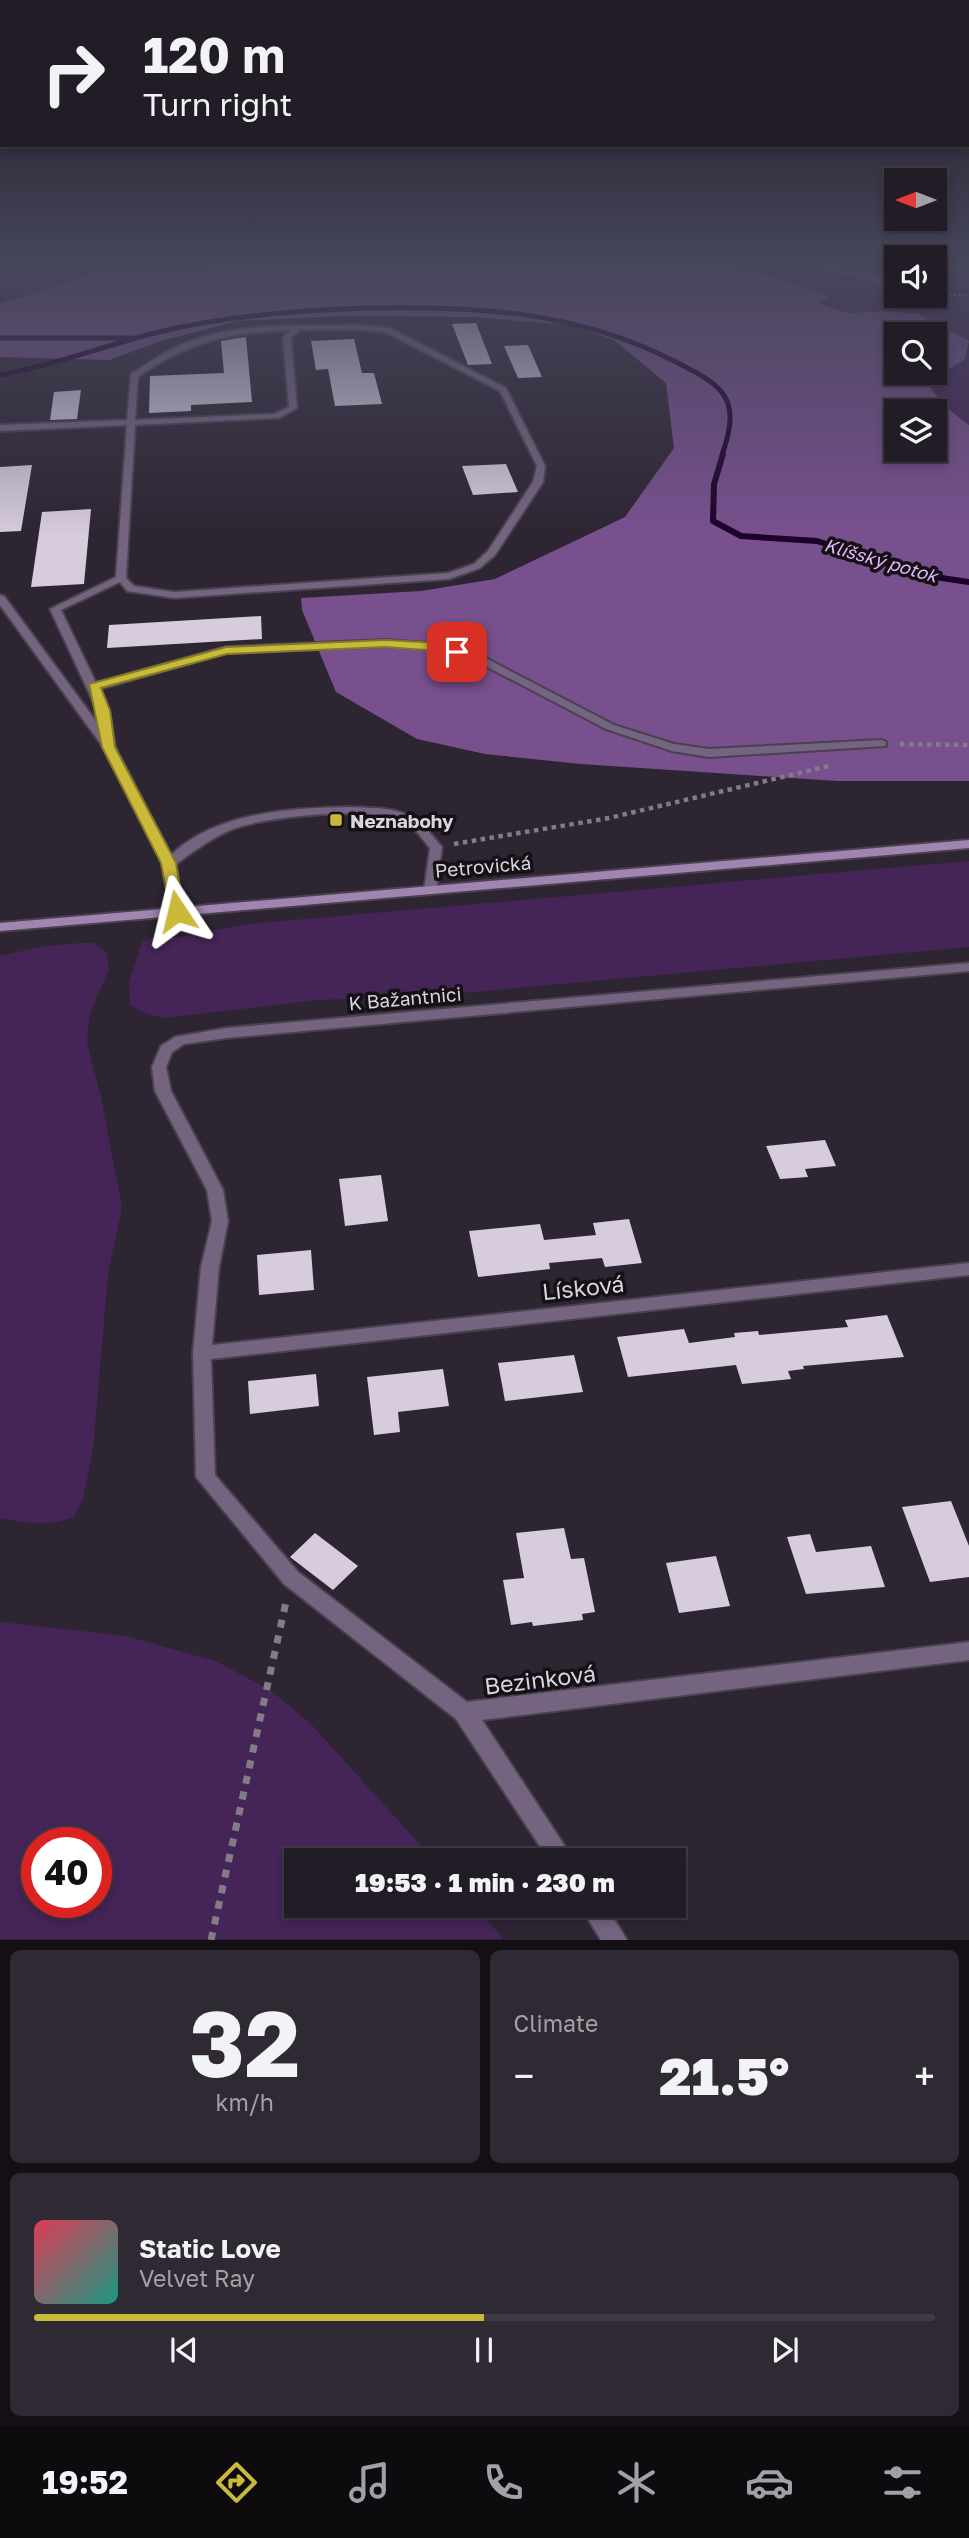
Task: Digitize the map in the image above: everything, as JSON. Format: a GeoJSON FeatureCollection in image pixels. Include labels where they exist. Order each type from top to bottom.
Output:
{"type":"FeatureCollection","features":[{"type":"Feature","properties":{"kind":"main road","name":"Petrovická"},"geometry":{"type":"LineString","coordinates":[[0,927],[969,844]]}},
{"type":"Feature","properties":{"kind":"street"},"geometry":{"type":"LineString","coordinates":[[170,355],[148,365],[134,376],[121,578],[131,589],[188,594],[449,576],[477,566],[492,553],[538,482],[541,466],[503,390],[434,355]]}},
{"type":"Feature","properties":{"kind":"street"},"geometry":{"type":"LineString","coordinates":[[0,428],[276,416],[293,408],[288,355]]}},
{"type":"Feature","properties":{"kind":"street"},"geometry":{"type":"LineString","coordinates":[[109,747],[103,710],[55,609],[121,578]]}},
{"type":"Feature","properties":{"kind":"street"},"geometry":{"type":"LineString","coordinates":[[0,598],[109,747],[169,863],[177,911]]}},
{"type":"Feature","properties":{"kind":"street"},"geometry":{"type":"LineString","coordinates":[[93,687],[226,650],[385,643],[426,646],[474,656],[610,727],[672,747],[709,753],[882,744]]}},
{"type":"Feature","properties":{"kind":"street"},"geometry":{"type":"LineString","coordinates":[[169,863],[198,841],[239,823],[276,816],[370,811],[410,819],[436,847],[431,890]]}},
{"type":"Feature","properties":{"kind":"street","name":"K Bažantnici"},"geometry":{"type":"LineString","coordinates":[[202,1353],[210,1268],[220,1221],[215,1190],[163,1091],[159,1067],[163,1053],[180,1040],[226,1033],[969,967]]}},
{"type":"Feature","properties":{"kind":"street","name":"Lísková"},"geometry":{"type":"LineString","coordinates":[[202,1353],[969,1269]]}},
{"type":"Feature","properties":{"kind":"street","name":"Bezinková"},"geometry":{"type":"LineString","coordinates":[[202,1353],[206,1477],[291,1578],[464,1712],[969,1651]]}},
{"type":"Feature","properties":{"kind":"street"},"geometry":{"type":"LineString","coordinates":[[464,1712],[554,1848]]}},
{"type":"Feature","properties":{"kind":"street"},"geometry":{"type":"LineString","coordinates":[[600,1918],[615,1940]]}},
{"type":"Feature","properties":{"kind":"path"},"geometry":{"type":"LineString","coordinates":[[882,744],[969,745]]}},
{"type":"Feature","properties":{"kind":"path"},"geometry":{"type":"LineString","coordinates":[[436,847],[609,818],[836,765]]}},
{"type":"Feature","properties":{"kind":"path"},"geometry":{"type":"LineString","coordinates":[[211,1940],[291,1578]]}},
{"type":"Feature","properties":{"kind":"shaded area"},"geometry":{"type":"Polygon","coordinates":[[[0,355],[124,355],[109,360],[0,357],[0,355]]]}},
{"type":"Feature","properties":{"kind":"shaded area"},"geometry":{"type":"Polygon","coordinates":[[[632,355],[884,355],[884,385],[929,385],[940,399],[884,399],[884,462],[947,462],[947,407],[969,425],[969,781],[837,781],[581,764],[485,754],[417,739],[336,692],[302,610],[301,598],[421,591],[495,579],[625,517],[674,448],[666,383],[632,355]]]}},
{"type":"Feature","properties":{"kind":"shaded area"},"geometry":{"type":"Polygon","coordinates":[[[947,355],[966,355],[965,359],[947,370],[947,355]]]}},
{"type":"Feature","properties":{"kind":"shaded area"},"geometry":{"type":"Polygon","coordinates":[[[969,355],[969,425],[947,407],[947,399],[940,399],[930,385],[947,385],[947,369],[969,355]]]}},
{"type":"Feature","properties":{"kind":"shaded area"},"geometry":{"type":"Polygon","coordinates":[[[969,861],[969,947],[429,996],[318,1000],[164,1018],[144,1013],[130,1005],[129,982],[142,942],[152,937],[179,937],[248,924],[969,861]]]}},
{"type":"Feature","properties":{"kind":"shaded area"},"geometry":{"type":"Polygon","coordinates":[[[93,943],[107,952],[109,969],[90,1013],[87,1042],[101,1097],[122,1207],[108,1274],[93,1449],[83,1499],[74,1517],[56,1522],[29,1523],[0,1518],[0,956],[44,946],[93,943]]]}},
{"type":"Feature","properties":{"kind":"shaded area"},"geometry":{"type":"Polygon","coordinates":[[[0,1622],[126,1636],[215,1661],[269,1689],[310,1723],[423,1848],[284,1848],[284,1918],[486,1918],[504,1939],[0,1939],[0,1622]]]}},
{"type":"Feature","properties":{"kind":"building"},"geometry":{"type":"Polygon","coordinates":[[[222,355],[248,355],[252,402],[191,405],[191,411],[149,413],[150,376],[224,373],[222,355]]]}},
{"type":"Feature","properties":{"kind":"building"},"geometry":{"type":"Polygon","coordinates":[[[313,355],[358,355],[362,373],[374,373],[382,404],[335,406],[328,369],[316,370],[313,355]]]}},
{"type":"Feature","properties":{"kind":"building"},"geometry":{"type":"Polygon","coordinates":[[[464,355],[488,355],[492,364],[468,365],[464,355]]]}},
{"type":"Feature","properties":{"kind":"building"},"geometry":{"type":"Polygon","coordinates":[[[508,355],[532,355],[542,377],[518,378],[508,355]]]}},
{"type":"Feature","properties":{"kind":"building"},"geometry":{"type":"Polygon","coordinates":[[[81,390],[77,419],[50,420],[54,392],[81,390]]]}},
{"type":"Feature","properties":{"kind":"building"},"geometry":{"type":"Polygon","coordinates":[[[506,464],[518,492],[473,495],[462,466],[506,464]]]}},
{"type":"Feature","properties":{"kind":"building"},"geometry":{"type":"Polygon","coordinates":[[[32,465],[21,531],[0,532],[0,467],[32,465]]]}},
{"type":"Feature","properties":{"kind":"building"},"geometry":{"type":"Polygon","coordinates":[[[91,509],[84,584],[31,587],[42,512],[91,509]]]}},
{"type":"Feature","properties":{"kind":"building"},"geometry":{"type":"Polygon","coordinates":[[[261,616],[262,639],[107,648],[109,625],[261,616]]]}},
{"type":"Feature","properties":{"kind":"building"},"geometry":{"type":"Polygon","coordinates":[[[825,1140],[836,1166],[805,1169],[808,1177],[780,1179],[766,1146],[825,1140]]]}},
{"type":"Feature","properties":{"kind":"building"},"geometry":{"type":"Polygon","coordinates":[[[381,1175],[388,1221],[345,1226],[339,1179],[381,1175]]]}},
{"type":"Feature","properties":{"kind":"building"},"geometry":{"type":"Polygon","coordinates":[[[629,1219],[642,1263],[605,1267],[602,1258],[549,1263],[550,1269],[478,1277],[469,1231],[540,1224],[544,1240],[596,1235],[593,1223],[629,1219]]]}},
{"type":"Feature","properties":{"kind":"building"},"geometry":{"type":"Polygon","coordinates":[[[311,1250],[314,1290],[259,1295],[257,1255],[311,1250]]]}},
{"type":"Feature","properties":{"kind":"building"},"geometry":{"type":"Polygon","coordinates":[[[887,1315],[904,1357],[803,1366],[804,1369],[788,1371],[791,1379],[742,1384],[736,1365],[628,1377],[617,1337],[684,1329],[689,1343],[735,1337],[734,1333],[758,1331],[759,1335],[848,1327],[845,1320],[887,1315]]]}},
{"type":"Feature","properties":{"kind":"building"},"geometry":{"type":"Polygon","coordinates":[[[574,1355],[583,1392],[505,1401],[498,1363],[574,1355]]]}},
{"type":"Feature","properties":{"kind":"building"},"geometry":{"type":"Polygon","coordinates":[[[443,1369],[449,1406],[398,1412],[400,1432],[374,1435],[367,1377],[443,1369]]]}},
{"type":"Feature","properties":{"kind":"building"},"geometry":{"type":"Polygon","coordinates":[[[316,1374],[319,1406],[250,1414],[248,1381],[316,1374]]]}},
{"type":"Feature","properties":{"kind":"building"},"geometry":{"type":"Polygon","coordinates":[[[951,1501],[969,1546],[969,1577],[930,1582],[902,1507],[951,1501]]]}},
{"type":"Feature","properties":{"kind":"building"},"geometry":{"type":"Polygon","coordinates":[[[564,1528],[571,1559],[584,1558],[595,1612],[582,1614],[583,1620],[533,1626],[532,1622],[511,1625],[503,1580],[524,1578],[516,1533],[564,1528]]]}},
{"type":"Feature","properties":{"kind":"building"},"geometry":{"type":"Polygon","coordinates":[[[315,1533],[358,1566],[333,1590],[290,1557],[315,1533]]]}},
{"type":"Feature","properties":{"kind":"building"},"geometry":{"type":"Polygon","coordinates":[[[810,1534],[816,1552],[871,1546],[885,1587],[806,1594],[787,1537],[810,1534]]]}},
{"type":"Feature","properties":{"kind":"building"},"geometry":{"type":"Polygon","coordinates":[[[716,1556],[730,1606],[679,1613],[666,1563],[716,1556]]]}},
{"type":"Feature","properties":{"kind":"waterway","name":"Klíšský potok"},"geometry":{"type":"LineString","coordinates":[[0,375],[80,355]]}},
{"type":"Feature","properties":{"kind":"waterway","name":"Klíšský potok"},"geometry":{"type":"LineString","coordinates":[[660,355],[704,377],[724,395],[729,406],[730,419],[722,455]]}},
{"type":"Feature","properties":{"kind":"waterway","name":"Klíšský potok"},"geometry":{"type":"LineString","coordinates":[[723,454],[714,484],[713,521],[741,536],[817,541],[921,575],[969,582]]}},
{"type":"Feature","properties":{"kind":"place","name":"Neznabohy"},"geometry":{"type":"Point","coordinates":[336,820]}},
{"type":"Feature","properties":{"kind":"route"},"geometry":{"type":"LineString","coordinates":[[177,911],[169,863],[109,747],[103,710],[93,687],[226,650],[385,643],[440,647],[457,652]]}}]}
